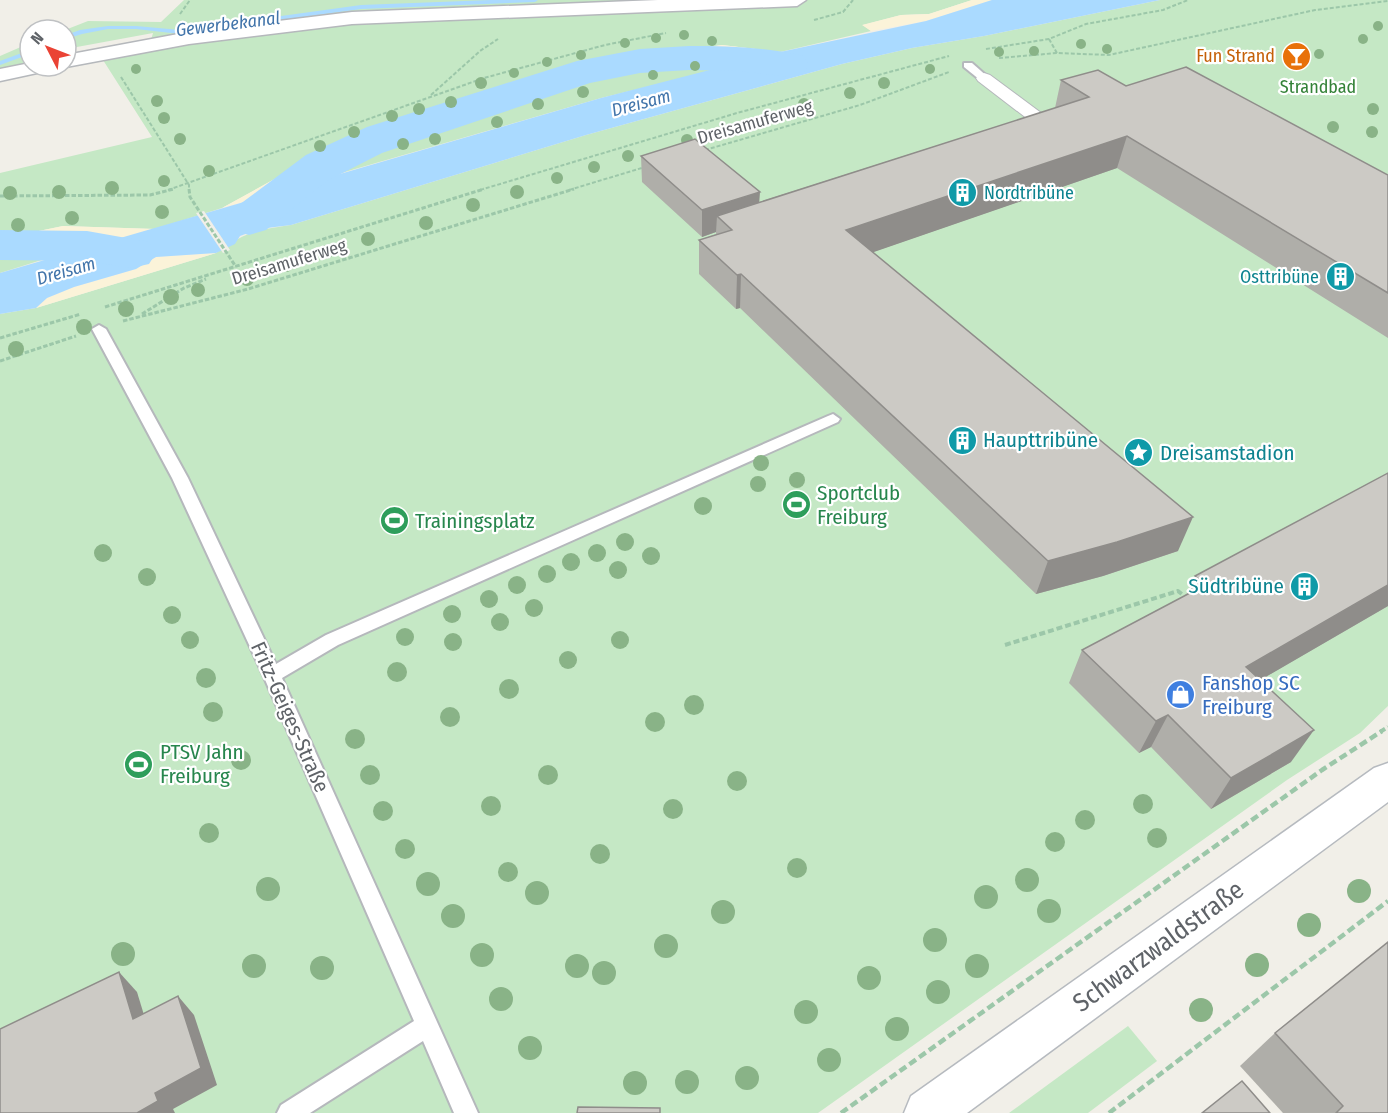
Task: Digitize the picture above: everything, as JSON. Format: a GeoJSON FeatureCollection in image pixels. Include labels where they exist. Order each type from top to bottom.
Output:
{"type":"FeatureCollection","features":[{"type":"Feature","properties":{"kind":"street"},"geometry":{"type":"LineString","coordinates":[[78,59],[189,38],[352,18],[797,0]]}},
{"type":"Feature","properties":{"kind":"street"},"geometry":{"type":"LineString","coordinates":[[0,75],[18,71]]}},
{"type":"Feature","properties":{"kind":"street"},"geometry":{"type":"LineString","coordinates":[[984,78],[1057,133],[1031,138]]}},
{"type":"Feature","properties":{"kind":"street","name":"Schwarzwaldstraße"},"geometry":{"type":"LineString","coordinates":[[928,1113],[1388,780]]}},
{"type":"Feature","properties":{"kind":"lane"},"geometry":{"type":"LineString","coordinates":[[968,65],[984,78]]}},
{"type":"Feature","properties":{"kind":"lane","name":"Fritz-Geiges-Straße"},"geometry":{"type":"LineString","coordinates":[[99,329],[180,478],[272,675],[466,1113]]}},
{"type":"Feature","properties":{"kind":"lane"},"geometry":{"type":"LineString","coordinates":[[272,675],[332,640],[833,418]]}},
{"type":"Feature","properties":{"kind":"lane"},"geometry":{"type":"LineString","coordinates":[[289,1113],[426,1026]]}},
{"type":"Feature","properties":{"kind":"path"},"geometry":{"type":"LineString","coordinates":[[810,21],[843,12],[853,0]]}},
{"type":"Feature","properties":{"kind":"path"},"geometry":{"type":"LineString","coordinates":[[979,50],[1049,39],[1092,23],[1162,10],[1188,0]]}},
{"type":"Feature","properties":{"kind":"path","name":"Dreisamuferweg"},"geometry":{"type":"LineString","coordinates":[[705,150],[860,105],[968,65],[996,58],[1057,53],[1109,55],[1315,10],[1388,1]]}},
{"type":"Feature","properties":{"kind":"path"},"geometry":{"type":"LineString","coordinates":[[1176,4],[1182,7]]}},
{"type":"Feature","properties":{"kind":"path"},"geometry":{"type":"LineString","coordinates":[[428,98],[452,80],[475,53],[509,33],[526,11]]}},
{"type":"Feature","properties":{"kind":"path"},"geometry":{"type":"LineString","coordinates":[[1092,23],[1096,26]]}},
{"type":"Feature","properties":{"kind":"path"},"geometry":{"type":"LineString","coordinates":[[0,196],[150,195],[189,185],[428,98],[544,59],[611,42],[669,32]]}},
{"type":"Feature","properties":{"kind":"path"},"geometry":{"type":"LineString","coordinates":[[1049,39],[1057,53]]}},
{"type":"Feature","properties":{"kind":"path"},"geometry":{"type":"LineString","coordinates":[[107,53],[189,185],[190,197],[235,265]]}},
{"type":"Feature","properties":{"kind":"path"},"geometry":{"type":"LineString","coordinates":[[101,308],[716,118],[838,83],[957,54]]}},
{"type":"Feature","properties":{"kind":"path","name":"Dreisamuferweg"},"geometry":{"type":"LineString","coordinates":[[226,271],[184,288],[137,317],[248,289],[650,166]]}},
{"type":"Feature","properties":{"kind":"path"},"geometry":{"type":"LineString","coordinates":[[0,338],[90,311]]}},
{"type":"Feature","properties":{"kind":"path"},"geometry":{"type":"LineString","coordinates":[[0,362],[99,329]]}},
{"type":"Feature","properties":{"kind":"path"},"geometry":{"type":"LineString","coordinates":[[1005,645],[1178,591],[1196,605]]}},
{"type":"Feature","properties":{"kind":"path"},"geometry":{"type":"LineString","coordinates":[[841,1113],[1322,770],[1388,727]]}},
{"type":"Feature","properties":{"kind":"path"},"geometry":{"type":"LineString","coordinates":[[1109,1113],[1388,901]]}},
{"type":"Feature","properties":{"kind":"green space"},"geometry":{"type":"Polygon","coordinates":[[[184,0],[972,0],[929,14],[901,15],[863,25],[871,31],[780,52],[722,45],[604,62],[407,121],[328,150],[222,208],[155,229],[63,226],[0,239],[0,173],[152,137],[103,60],[78,65],[78,62],[151,40],[153,33],[78,47],[78,25],[88,21],[161,22],[184,0]]]}},
{"type":"Feature","properties":{"kind":"green space","name":"Sportclub Freiburg"},"geometry":{"type":"Polygon","coordinates":[[[1160,0],[1388,0],[1388,706],[1360,733],[1287,780],[818,1113],[0,1113],[0,314],[36,308],[216,253],[243,236],[291,225],[586,135],[842,64],[912,48],[984,36],[1160,0]]]}},
{"type":"Feature","properties":{"kind":"green space"},"geometry":{"type":"Polygon","coordinates":[[[18,48],[18,77],[0,81],[0,56],[18,48]]]}},
{"type":"Feature","properties":{"kind":"green space"},"geometry":{"type":"Polygon","coordinates":[[[704,61],[721,69],[601,98],[324,178],[323,172],[404,140],[528,102],[590,76],[659,64],[704,61]]]}},
{"type":"Feature","properties":{"kind":"green space"},"geometry":{"type":"Polygon","coordinates":[[[25,250],[48,258],[0,273],[0,252],[25,250]]]}},
{"type":"Feature","properties":{"kind":"green space"},"geometry":{"type":"Polygon","coordinates":[[[1128,1026],[1157,1061],[1088,1113],[1009,1113],[1128,1026]]]}},
{"type":"Feature","properties":{"kind":"sand"},"geometry":{"type":"Polygon","coordinates":[[[972,0],[992,0],[926,21],[871,31],[862,25],[901,15],[929,14],[972,0]]]}},
{"type":"Feature","properties":{"kind":"sand"},"geometry":{"type":"Polygon","coordinates":[[[722,45],[780,52],[721,69],[703,61],[659,64],[590,76],[528,102],[404,140],[323,171],[324,178],[222,208],[327,150],[407,121],[604,62],[722,45]]]}},
{"type":"Feature","properties":{"kind":"sand"},"geometry":{"type":"Polygon","coordinates":[[[63,226],[155,229],[48,258],[25,250],[0,252],[0,239],[63,226]]]}},
{"type":"Feature","properties":{"kind":"sand"},"geometry":{"type":"Polygon","coordinates":[[[216,253],[36,308],[47,298],[74,287],[136,269],[156,257],[216,253]]]}},
{"type":"Feature","properties":{"kind":"water","name":"Dreisam"},"geometry":{"type":"Polygon","coordinates":[[[992,0],[1160,0],[984,36],[912,48],[842,64],[586,135],[291,225],[259,229],[240,236],[235,244],[216,253],[156,257],[136,269],[74,287],[47,298],[36,308],[0,314],[0,273],[601,98],[780,52],[926,21],[992,0]]]}},
{"type":"Feature","properties":{"kind":"pier"},"geometry":{"type":"Polygon","coordinates":[[[204,211],[230,250],[223,253],[196,213],[204,211]]]}},
{"type":"Feature","properties":{"kind":"building"},"geometry":{"type":"Polygon","coordinates":[[[1186,67],[1388,175],[1388,293],[1127,136],[846,230],[1193,517],[1117,542],[1048,561],[741,274],[737,275],[699,240],[732,230],[717,216],[1089,97],[1061,80],[1098,70],[1126,86],[1186,67]]]}},
{"type":"Feature","properties":{"kind":"building"},"geometry":{"type":"Polygon","coordinates":[[[695,139],[760,192],[702,210],[641,156],[695,139]]]}},
{"type":"Feature","properties":{"kind":"building"},"geometry":{"type":"Polygon","coordinates":[[[1388,473],[1388,585],[1246,667],[1314,730],[1231,778],[1168,715],[1156,721],[1082,650],[1205,585],[1195,576],[1388,473]]]}},
{"type":"Feature","properties":{"kind":"building"},"geometry":{"type":"Polygon","coordinates":[[[1388,942],[1388,1113],[1336,1113],[1343,1106],[1275,1033],[1388,942]]]}},
{"type":"Feature","properties":{"kind":"building"},"geometry":{"type":"Polygon","coordinates":[[[119,972],[133,1019],[178,996],[201,1068],[155,1093],[158,1101],[137,1113],[0,1113],[0,1029],[119,972]]]}},
{"type":"Feature","properties":{"kind":"building"},"geometry":{"type":"Polygon","coordinates":[[[1242,1081],[1270,1113],[1202,1113],[1242,1081]]]}},
{"type":"Feature","properties":{"kind":"building"},"geometry":{"type":"Polygon","coordinates":[[[578,1107],[660,1108],[660,1113],[577,1113],[578,1107]]]}},
{"type":"Feature","properties":{"kind":"waterway","name":"Gewerbekanal"},"geometry":{"type":"LineString","coordinates":[[78,33],[122,27],[180,32],[361,7],[535,0]]}},
{"type":"Feature","properties":{"kind":"waterway","name":"Gewerbekanal"},"geometry":{"type":"LineString","coordinates":[[0,63],[18,56]]}},
{"type":"Feature","properties":{"kind":"waterway"},"geometry":{"type":"LineString","coordinates":[[249,220],[311,171],[349,150],[400,131],[576,74],[615,65],[665,59],[739,59],[789,65]]}},
{"type":"Feature","properties":{"kind":"waterway"},"geometry":{"type":"LineString","coordinates":[[0,245],[87,246],[131,253]]}},
{"type":"Feature","properties":{"kind":"place","name":"Fun Strand"},"geometry":{"type":"Point","coordinates":[1296,56]}},
{"type":"Feature","properties":{"kind":"place","name":"Nordtribüne"},"geometry":{"type":"Point","coordinates":[963,193]}},
{"type":"Feature","properties":{"kind":"place","name":"Osttribüne"},"geometry":{"type":"Point","coordinates":[1340,277]}},
{"type":"Feature","properties":{"kind":"place","name":"Haupttribüne"},"geometry":{"type":"Point","coordinates":[962,440]}},
{"type":"Feature","properties":{"kind":"place","name":"Dreisamstadion"},"geometry":{"type":"Point","coordinates":[1139,453]}},
{"type":"Feature","properties":{"kind":"place","name":"Sportclub Freiburg"},"geometry":{"type":"Point","coordinates":[796,505]}},
{"type":"Feature","properties":{"kind":"place","name":"Trainingsplatz"},"geometry":{"type":"Point","coordinates":[394,521]}},
{"type":"Feature","properties":{"kind":"place","name":"Südtribüne"},"geometry":{"type":"Point","coordinates":[1305,586]}},
{"type":"Feature","properties":{"kind":"place","name":"Fanshop SC Freiburg"},"geometry":{"type":"Point","coordinates":[1181,695]}},
{"type":"Feature","properties":{"kind":"place","name":"PTSV Jahn Freiburg"},"geometry":{"type":"Point","coordinates":[139,764]}},
{"type":"Feature","properties":{"kind":"park label","name":"Strandbad"},"geometry":{"type":"Point","coordinates":[1318,87]}}]}
